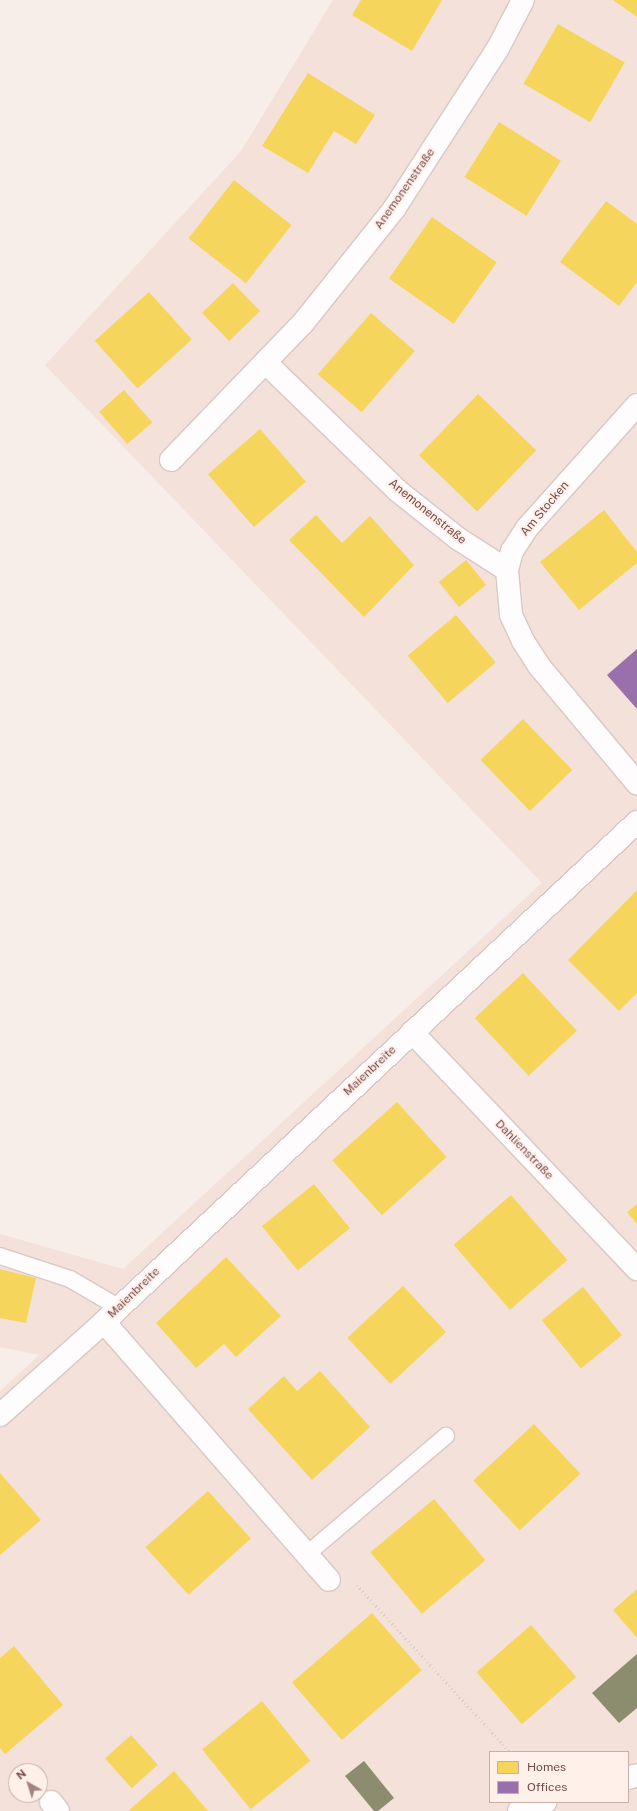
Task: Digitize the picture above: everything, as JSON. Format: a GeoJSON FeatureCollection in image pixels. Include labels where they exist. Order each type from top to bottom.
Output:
{"type":"FeatureCollection","features":[{"type":"Feature","properties":{"kind":"street","name":"Anemonenstraße"},"geometry":{"type":"LineString","coordinates":[[171,460],[303,323],[394,209],[496,50],[523,0]]}},
{"type":"Feature","properties":{"kind":"street","name":"Anemonenstraße"},"geometry":{"type":"LineString","coordinates":[[266,363],[398,491],[457,538],[507,570]]}},
{"type":"Feature","properties":{"kind":"street","name":"Am Stocken"},"geometry":{"type":"LineString","coordinates":[[637,405],[527,528],[512,551],[507,570],[511,615],[523,641],[539,666],[637,783]]}},
{"type":"Feature","properties":{"kind":"street","name":"Maienbreite"},"geometry":{"type":"LineString","coordinates":[[0,1415],[111,1314],[637,822]]}},
{"type":"Feature","properties":{"kind":"street","name":"Dahlienstraße"},"geometry":{"type":"LineString","coordinates":[[412,1032],[637,1269]]}},
{"type":"Feature","properties":{"kind":"street","name":"Maienbreite"},"geometry":{"type":"LineString","coordinates":[[111,1314],[306,1555],[329,1580]]}},
{"type":"Feature","properties":{"kind":"street"},"geometry":{"type":"LineString","coordinates":[[519,1811],[542,1803]]}},
{"type":"Feature","properties":{"kind":"lane"},"geometry":{"type":"LineString","coordinates":[[0,1256],[70,1278],[111,1314]]}},
{"type":"Feature","properties":{"kind":"lane"},"geometry":{"type":"LineString","coordinates":[[306,1555],[446,1436]]}},
{"type":"Feature","properties":{"kind":"path"},"geometry":{"type":"LineString","coordinates":[[329,1580],[345,1581],[356,1584],[364,1591],[509,1751]]}},
{"type":"Feature","properties":{"kind":"shaded area"},"geometry":{"type":"Polygon","coordinates":[[[333,0],[637,0],[637,1811],[0,1811],[0,1391],[39,1355],[0,1347],[0,1234],[123,1269],[542,883],[45,365],[241,151],[333,0]]]}},
{"type":"Feature","properties":{"kind":"building: Homes"},"geometry":{"type":"Polygon","coordinates":[[[361,0],[442,0],[412,51],[352,15],[361,0]]]}},
{"type":"Feature","properties":{"kind":"building: Homes"},"geometry":{"type":"Polygon","coordinates":[[[613,0],[637,0],[637,17],[613,0]]]}},
{"type":"Feature","properties":{"kind":"building: Homes"},"geometry":{"type":"Polygon","coordinates":[[[558,24],[625,62],[590,122],[524,84],[558,24]]]}},
{"type":"Feature","properties":{"kind":"building: Homes"},"geometry":{"type":"Polygon","coordinates":[[[308,73],[375,115],[356,144],[334,131],[308,173],[262,146],[308,73]]]}},
{"type":"Feature","properties":{"kind":"building: Homes"},"geometry":{"type":"Polygon","coordinates":[[[499,122],[561,161],[526,216],[465,177],[499,122]]]}},
{"type":"Feature","properties":{"kind":"building: Homes"},"geometry":{"type":"Polygon","coordinates":[[[234,180],[292,225],[246,283],[188,238],[234,180]]]}},
{"type":"Feature","properties":{"kind":"building: Homes"},"geometry":{"type":"Polygon","coordinates":[[[606,201],[637,224],[637,282],[619,306],[560,262],[606,201]]]}},
{"type":"Feature","properties":{"kind":"building: Homes"},"geometry":{"type":"Polygon","coordinates":[[[432,217],[497,262],[454,324],[389,278],[432,217]]]}},
{"type":"Feature","properties":{"kind":"building: Homes"},"geometry":{"type":"Polygon","coordinates":[[[233,283],[260,311],[229,341],[202,313],[233,283]]]}},
{"type":"Feature","properties":{"kind":"building: Homes"},"geometry":{"type":"Polygon","coordinates":[[[149,292],[192,340],[138,388],[95,341],[149,292]]]}},
{"type":"Feature","properties":{"kind":"building: Homes"},"geometry":{"type":"Polygon","coordinates":[[[371,313],[415,351],[362,412],[318,374],[371,313]]]}},
{"type":"Feature","properties":{"kind":"building: Homes"},"geometry":{"type":"Polygon","coordinates":[[[124,390],[152,422],[127,444],[99,412],[124,390]]]}},
{"type":"Feature","properties":{"kind":"building: Homes"},"geometry":{"type":"Polygon","coordinates":[[[478,394],[536,450],[477,511],[419,455],[478,394]]]}},
{"type":"Feature","properties":{"kind":"building: Homes"},"geometry":{"type":"Polygon","coordinates":[[[260,429],[306,482],[254,527],[208,474],[260,429]]]}},
{"type":"Feature","properties":{"kind":"building: Homes"},"geometry":{"type":"Polygon","coordinates":[[[604,510],[637,552],[637,563],[579,610],[540,562],[604,510]]]}},
{"type":"Feature","properties":{"kind":"building: Homes"},"geometry":{"type":"Polygon","coordinates":[[[316,515],[342,543],[370,516],[414,565],[364,617],[289,540],[316,515]]]}},
{"type":"Feature","properties":{"kind":"building: Homes"},"geometry":{"type":"Polygon","coordinates":[[[466,560],[486,585],[459,607],[439,582],[466,560]]]}},
{"type":"Feature","properties":{"kind":"building: Homes"},"geometry":{"type":"Polygon","coordinates":[[[456,615],[496,662],[448,703],[408,655],[456,615]]]}},
{"type":"Feature","properties":{"kind":"building: Homes"},"geometry":{"type":"Polygon","coordinates":[[[523,719],[572,770],[530,811],[481,760],[523,719]]]}},
{"type":"Feature","properties":{"kind":"building: Homes"},"geometry":{"type":"Polygon","coordinates":[[[637,890],[637,993],[619,1011],[568,960],[637,890]]]}},
{"type":"Feature","properties":{"kind":"building: Homes"},"geometry":{"type":"Polygon","coordinates":[[[523,973],[577,1031],[529,1076],[475,1018],[523,973]]]}},
{"type":"Feature","properties":{"kind":"building: Homes"},"geometry":{"type":"Polygon","coordinates":[[[397,1102],[447,1157],[382,1215],[332,1160],[397,1102]]]}},
{"type":"Feature","properties":{"kind":"building: Homes"},"geometry":{"type":"Polygon","coordinates":[[[314,1184],[350,1228],[298,1270],[262,1226],[314,1184]]]}},
{"type":"Feature","properties":{"kind":"building: Homes"},"geometry":{"type":"Polygon","coordinates":[[[511,1195],[567,1260],[510,1310],[454,1245],[511,1195]]]}},
{"type":"Feature","properties":{"kind":"building: Homes"},"geometry":{"type":"Polygon","coordinates":[[[637,1204],[637,1224],[627,1212],[637,1204]]]}},
{"type":"Feature","properties":{"kind":"building: Homes"},"geometry":{"type":"Polygon","coordinates":[[[226,1257],[281,1316],[236,1357],[224,1344],[196,1368],[156,1323],[226,1257]]]}},
{"type":"Feature","properties":{"kind":"building: Homes"},"geometry":{"type":"Polygon","coordinates":[[[0,1269],[36,1278],[26,1323],[0,1318],[0,1269]]]}},
{"type":"Feature","properties":{"kind":"building: Homes"},"geometry":{"type":"Polygon","coordinates":[[[403,1286],[446,1332],[390,1384],[347,1338],[403,1286]]]}},
{"type":"Feature","properties":{"kind":"building: Homes"},"geometry":{"type":"Polygon","coordinates":[[[583,1287],[622,1335],[581,1369],[542,1320],[583,1287]]]}},
{"type":"Feature","properties":{"kind":"building: Homes"},"geometry":{"type":"Polygon","coordinates":[[[320,1371],[370,1427],[312,1480],[248,1409],[284,1376],[297,1391],[320,1371]]]}},
{"type":"Feature","properties":{"kind":"building: Homes"},"geometry":{"type":"Polygon","coordinates":[[[534,1424],[580,1474],[520,1530],[473,1481],[534,1424]]]}},
{"type":"Feature","properties":{"kind":"building: Homes"},"geometry":{"type":"Polygon","coordinates":[[[0,1473],[41,1520],[0,1555],[0,1473]]]}},
{"type":"Feature","properties":{"kind":"building: Homes"},"geometry":{"type":"Polygon","coordinates":[[[208,1491],[251,1539],[188,1595],[146,1547],[208,1491]]]}},
{"type":"Feature","properties":{"kind":"building: Homes"},"geometry":{"type":"Polygon","coordinates":[[[434,1499],[485,1560],[422,1614],[370,1552],[434,1499]]]}},
{"type":"Feature","properties":{"kind":"building: Homes"},"geometry":{"type":"Polygon","coordinates":[[[637,1589],[637,1638],[613,1610],[637,1589]]]}},
{"type":"Feature","properties":{"kind":"building: Homes"},"geometry":{"type":"Polygon","coordinates":[[[372,1613],[422,1670],[342,1740],[292,1683],[372,1613]]]}},
{"type":"Feature","properties":{"kind":"building: Homes"},"geometry":{"type":"Polygon","coordinates":[[[531,1625],[576,1677],[522,1724],[477,1672],[531,1625]]]}},
{"type":"Feature","properties":{"kind":"building: Homes"},"geometry":{"type":"Polygon","coordinates":[[[14,1646],[63,1705],[5,1754],[0,1748],[0,1658],[14,1646]]]}},
{"type":"Feature","properties":{"kind":"building: Homes"},"geometry":{"type":"Polygon","coordinates":[[[262,1701],[310,1761],[251,1809],[202,1749],[262,1701]]]}},
{"type":"Feature","properties":{"kind":"building: Homes"},"geometry":{"type":"Polygon","coordinates":[[[131,1735],[158,1765],[132,1788],[105,1758],[131,1735]]]}},
{"type":"Feature","properties":{"kind":"building: Homes"},"geometry":{"type":"Polygon","coordinates":[[[174,1771],[208,1811],[128,1811],[174,1771]]]}},
{"type":"Feature","properties":{"kind":"building: Offices"},"geometry":{"type":"Polygon","coordinates":[[[637,649],[637,709],[607,675],[637,649]]]}},
{"type":"Feature","properties":{"kind":"building: Industry"},"geometry":{"type":"Polygon","coordinates":[[[637,1654],[637,1708],[619,1723],[592,1693],[637,1654]]]}},
{"type":"Feature","properties":{"kind":"building: Industry"},"geometry":{"type":"Polygon","coordinates":[[[364,1761],[394,1798],[378,1811],[374,1811],[345,1776],[364,1761]]]}}]}
